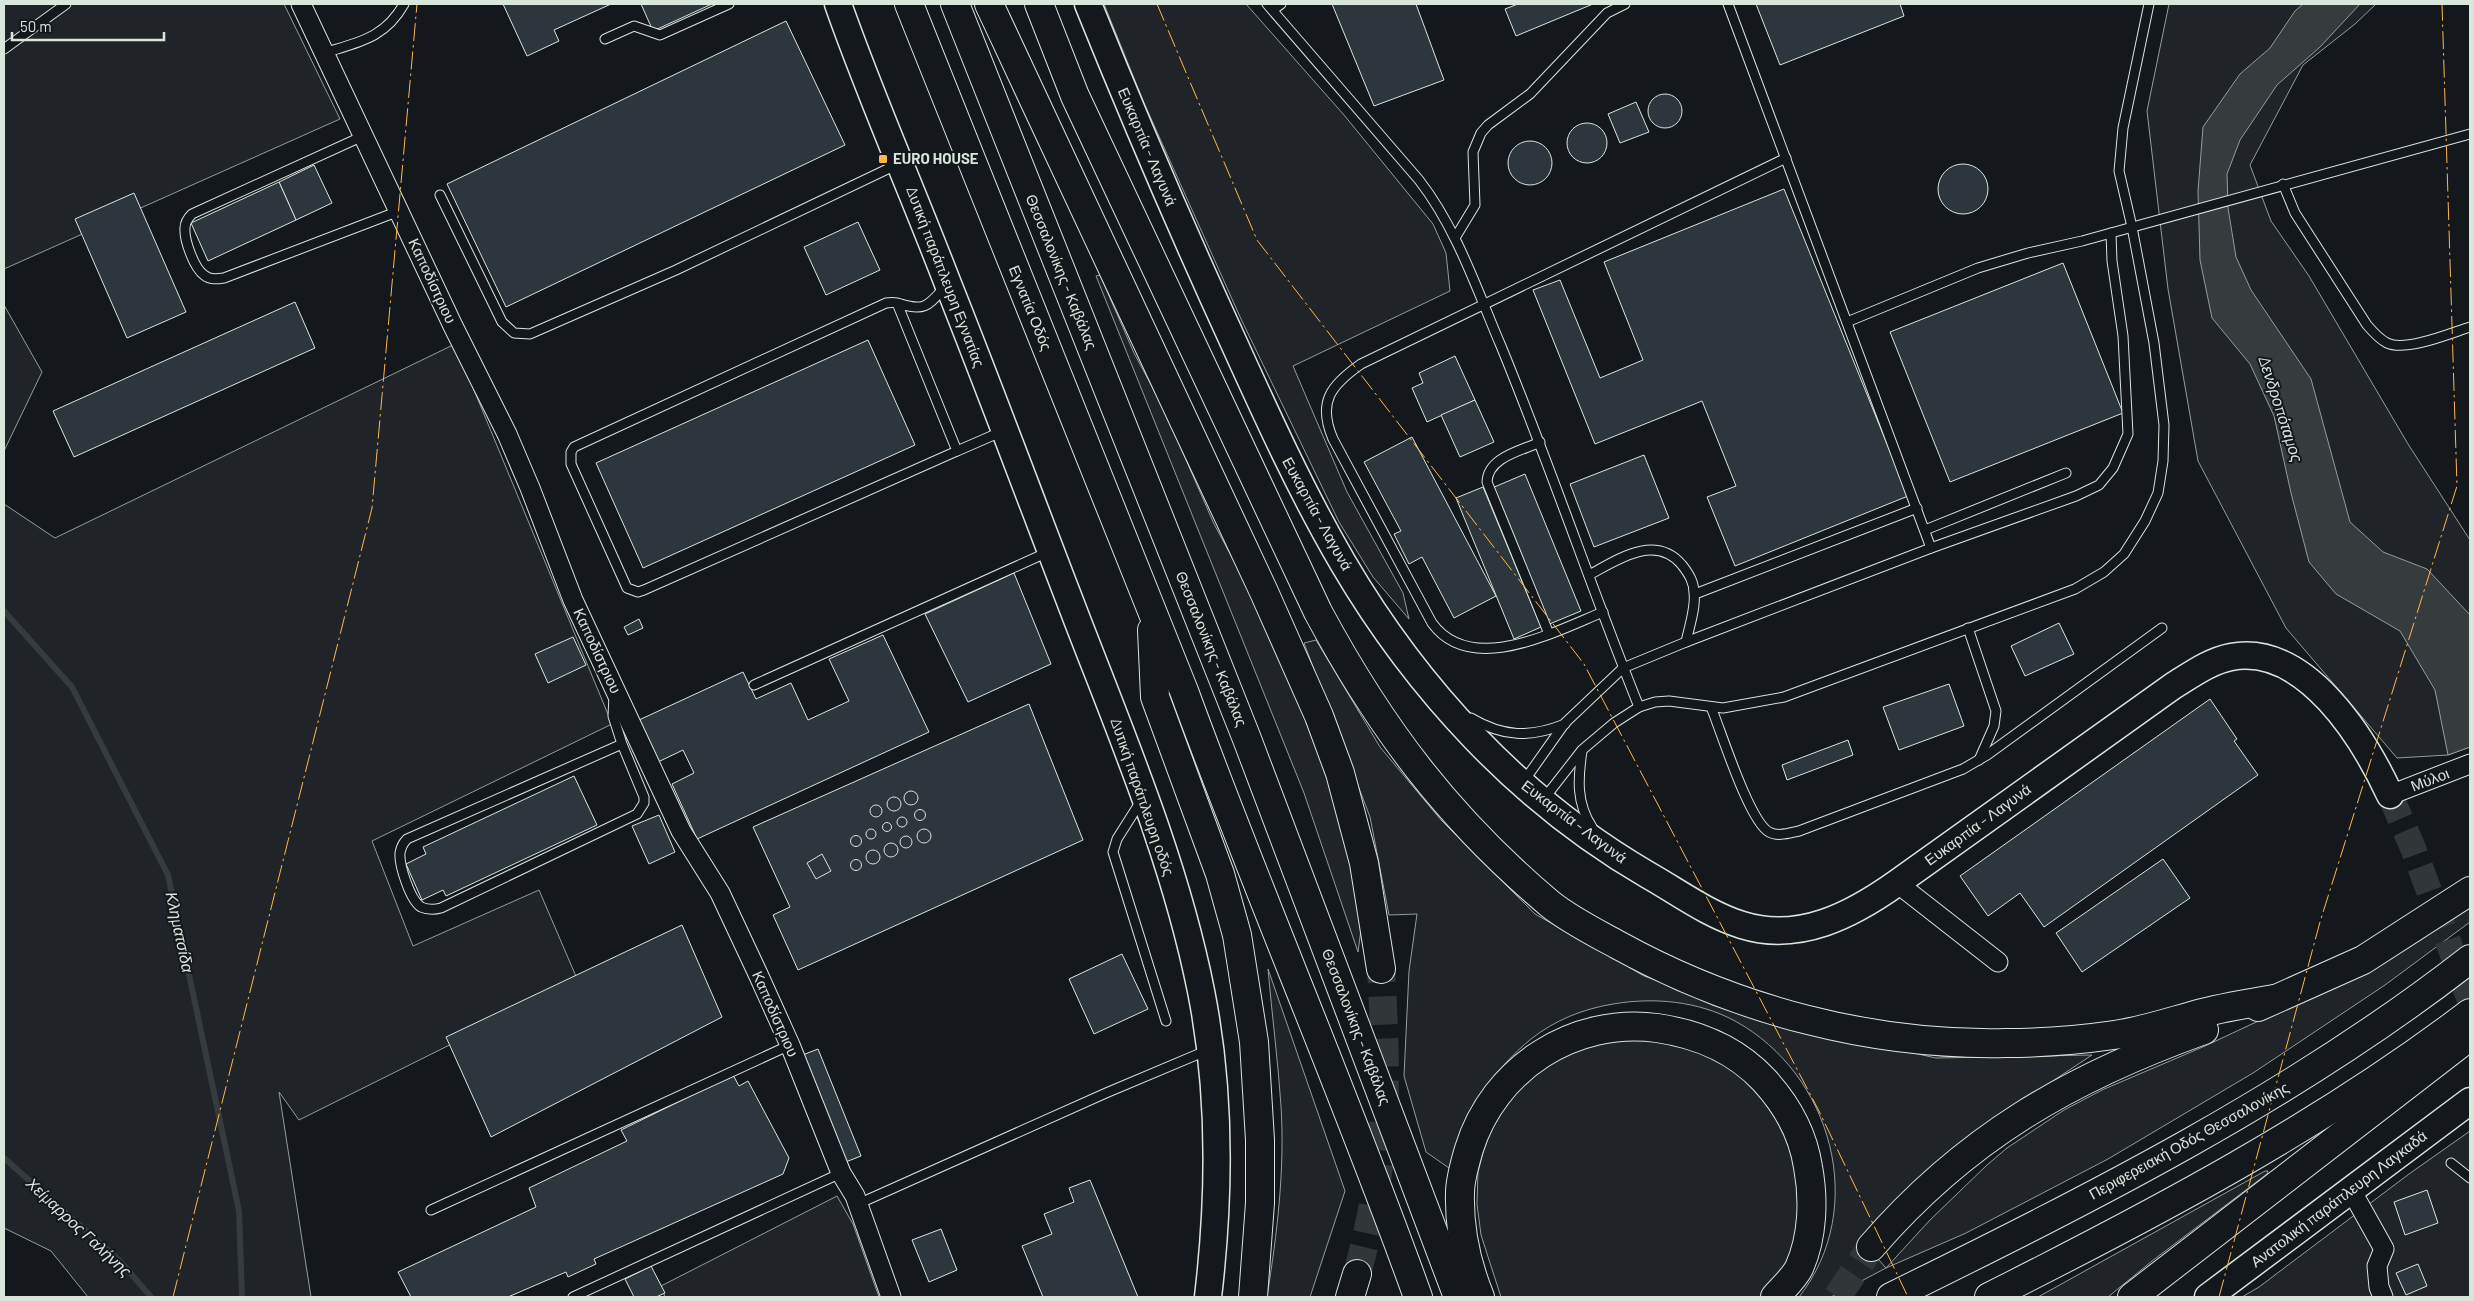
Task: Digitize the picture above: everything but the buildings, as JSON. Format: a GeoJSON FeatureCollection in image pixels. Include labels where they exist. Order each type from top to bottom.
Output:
{"type":"FeatureCollection","features":[{"type":"Feature","properties":{"kind":"highway","name":"Εγνατία Οδός"},"geometry":{"type":"LineString","coordinates":[[909,4],[1151,611]]}},
{"type":"Feature","properties":{"kind":"highway","name":"Θεσσαλονίκης - Καβάλας"},"geometry":{"type":"LineString","coordinates":[[955,4],[1246,739],[1458,1297]]}},
{"type":"Feature","properties":{"kind":"highway"},"geometry":{"type":"LineString","coordinates":[[990,4],[1268,601],[1319,716],[1340,773],[1364,863],[1380,969]]}},
{"type":"Feature","properties":{"kind":"highway"},"geometry":{"type":"LineString","coordinates":[[1038,4],[1083,114],[1314,604],[1352,675],[1382,722],[1443,802],[1479,839],[1552,906],[1636,955],[1697,983],[1758,1005],[1810,1020],[1861,1032],[1895,1037],[1961,1043],[2008,1044],[2114,1035],[2160,1026],[2203,1013],[2274,999]]}},
{"type":"Feature","properties":{"kind":"highway"},"geometry":{"type":"LineString","coordinates":[[1151,611],[1155,697],[1220,874],[1237,935],[1254,1042],[1260,1140],[1260,1203],[1254,1297]]}},
{"type":"Feature","properties":{"kind":"highway"},"geometry":{"type":"LineString","coordinates":[[1151,611],[1362,1147],[1418,1297]]}},
{"type":"Feature","properties":{"kind":"highway"},"geometry":{"type":"LineString","coordinates":[[1871,1247],[1899,1215],[1936,1179],[1971,1149],[2041,1103],[2079,1082],[2175,1041],[2225,1023],[2363,960],[2470,891]]}},
{"type":"Feature","properties":{"kind":"highway","name":"Περιφερειακή Οδός Θεσσαλονίκης"},"geometry":{"type":"LineString","coordinates":[[1892,1297],[2111,1186],[2291,1084],[2366,1034],[2470,959]]}},
{"type":"Feature","properties":{"kind":"highway"},"geometry":{"type":"LineString","coordinates":[[1989,1297],[2132,1225],[2227,1172],[2391,1072],[2470,1014]]}},
{"type":"Feature","properties":{"kind":"highway"},"geometry":{"type":"LineString","coordinates":[[1480,1297],[1467,1253],[1460,1192],[1465,1161],[1474,1134],[1488,1107],[1508,1081],[1529,1061],[1555,1045],[1580,1035],[1611,1028],[1644,1027],[1677,1031],[1703,1039],[1731,1052],[1755,1071],[1777,1094],[1794,1121],[1805,1150],[1812,1208],[1808,1238],[1799,1268],[1775,1297]]}},
{"type":"Feature","properties":{"kind":"highway"},"geometry":{"type":"LineString","coordinates":[[2132,1297],[2470,1036]]}},
{"type":"Feature","properties":{"kind":"street","name":"Καποδίστριου"},"geometry":{"type":"LineString","coordinates":[[301,4],[507,434],[573,600],[681,831],[720,893],[790,1046],[841,1173],[858,1204],[891,1297]]}},
{"type":"Feature","properties":{"kind":"street","name":"Δυτική παράπλευρη Εγνατίας"},"geometry":{"type":"LineString","coordinates":[[838,4],[1051,551]]}},
{"type":"Feature","properties":{"kind":"street","name":"Ευκαρπία - Λαγυνά"},"geometry":{"type":"LineString","coordinates":[[1088,4],[1166,194],[1283,451],[1345,567],[1385,627],[1434,692],[1490,755],[1542,800],[1605,848],[1699,905],[1732,922],[1756,928],[1783,930],[1835,920],[1865,905],[1897,884],[2173,686],[2198,671],[2231,657],[2259,656],[2272,660],[2293,670],[2317,688],[2340,713],[2377,767],[2390,795]]}},
{"type":"Feature","properties":{"kind":"street","name":"Δυτική παράπλευρη οδός"},"geometry":{"type":"LineString","coordinates":[[1051,551],[1144,797],[1190,941],[1202,993],[1210,1049],[1215,1114],[1216,1192],[1213,1257],[1208,1297]]}},
{"type":"Feature","properties":{"kind":"street","name":"Μύλοι"},"geometry":{"type":"LineString","coordinates":[[2390,795],[2470,764]]}},
{"type":"Feature","properties":{"kind":"street"},"geometry":{"type":"LineString","coordinates":[[1897,884],[1998,962]]}},
{"type":"Feature","properties":{"kind":"street","name":"Ανατολική παράπλευρη Λαγκαδά"},"geometry":{"type":"LineString","coordinates":[[2208,1297],[2470,1101]]}},
{"type":"Feature","properties":{"kind":"street"},"geometry":{"type":"LineString","coordinates":[[2351,1190],[2384,1250],[2377,1266],[2379,1287],[2383,1297]]}},
{"type":"Feature","properties":{"kind":"lane"},"geometry":{"type":"LineString","coordinates":[[4,49],[66,4]]}},
{"type":"Feature","properties":{"kind":"lane"},"geometry":{"type":"LineString","coordinates":[[324,53],[372,37],[386,29],[397,17],[404,4]]}},
{"type":"Feature","properties":{"kind":"lane"},"geometry":{"type":"LineString","coordinates":[[605,39],[634,26],[654,34],[666,34],[729,4]]}},
{"type":"Feature","properties":{"kind":"lane"},"geometry":{"type":"LineString","coordinates":[[1281,4],[1270,7],[1420,180],[1437,203],[1455,238],[1540,442],[1639,707]]}},
{"type":"Feature","properties":{"kind":"lane"},"geometry":{"type":"LineString","coordinates":[[1455,238],[1474,208],[1473,152],[1481,133],[1488,125],[1530,94],[1603,16],[1625,4]]}},
{"type":"Feature","properties":{"kind":"lane"},"geometry":{"type":"LineString","coordinates":[[1728,4],[1932,548]]}},
{"type":"Feature","properties":{"kind":"lane"},"geometry":{"type":"LineString","coordinates":[[1542,800],[1582,750],[1614,723],[1639,707],[1655,702],[1669,701],[1723,708],[1784,696],[2075,589],[2104,572],[2124,554],[2146,521],[2158,493],[2164,425],[2154,343],[2132,227],[2119,171],[2123,128],[2149,4]]}},
{"type":"Feature","properties":{"kind":"lane"},"geometry":{"type":"LineString","coordinates":[[1848,322],[1978,268],[2470,134]]}},
{"type":"Feature","properties":{"kind":"lane"},"geometry":{"type":"LineString","coordinates":[[363,136],[192,214],[185,225],[184,231],[196,265],[200,271],[211,278],[224,278],[399,211]]}},
{"type":"Feature","properties":{"kind":"lane"},"geometry":{"type":"LineString","coordinates":[[1603,612],[1549,634],[1508,646],[1482,649],[1457,644],[1439,632],[1333,439],[1325,416],[1326,403],[1333,388],[1343,376],[1361,364],[1786,158]]}},
{"type":"Feature","properties":{"kind":"lane"},"geometry":{"type":"LineString","coordinates":[[440,195],[502,322],[514,333],[530,334],[676,270],[900,163]]}},
{"type":"Feature","properties":{"kind":"lane"},"geometry":{"type":"LineString","coordinates":[[2283,184],[2294,213],[2367,325],[2377,336],[2389,344],[2401,345],[2427,340],[2470,327]]}},
{"type":"Feature","properties":{"kind":"lane"},"geometry":{"type":"LineString","coordinates":[[1522,783],[1565,724],[1623,668],[1932,548],[2076,496],[2099,484],[2113,468],[2128,434],[2129,413],[2123,336],[2112,260],[2111,233]]}},
{"type":"Feature","properties":{"kind":"lane"},"geometry":{"type":"LineString","coordinates":[[948,283],[929,304],[922,308],[897,303],[886,303],[579,444],[571,452],[571,464],[624,583],[627,588],[638,592],[1005,430]]}},
{"type":"Feature","properties":{"kind":"lane"},"geometry":{"type":"LineString","coordinates":[[897,303],[957,450]]}},
{"type":"Feature","properties":{"kind":"lane"},"geometry":{"type":"LineString","coordinates":[[1540,442],[1494,464],[1488,475],[1487,482],[1549,634]]}},
{"type":"Feature","properties":{"kind":"lane"},"geometry":{"type":"LineString","coordinates":[[1925,530],[2066,473]]}},
{"type":"Feature","properties":{"kind":"lane"},"geometry":{"type":"LineString","coordinates":[[1695,594],[1917,508]]}},
{"type":"Feature","properties":{"kind":"lane"},"geometry":{"type":"LineString","coordinates":[[1589,574],[1629,553],[1646,549],[1663,552],[1678,560],[1689,574],[1695,594],[1686,642]]}},
{"type":"Feature","properties":{"kind":"lane"},"geometry":{"type":"LineString","coordinates":[[754,685],[1051,551]]}},
{"type":"Feature","properties":{"kind":"lane"},"geometry":{"type":"LineString","coordinates":[[1968,628],[1996,711],[1994,726],[1979,760]]}},
{"type":"Feature","properties":{"kind":"lane"},"geometry":{"type":"LineString","coordinates":[[1711,707],[1748,804],[1758,822],[1768,832],[1780,835],[1808,828],[1963,769],[1979,760],[2162,628]]}},
{"type":"Feature","properties":{"kind":"lane"},"geometry":{"type":"LineString","coordinates":[[614,688],[613,716],[622,744],[644,796],[644,803],[637,814],[441,908],[428,909],[416,902],[410,893],[400,857],[400,850],[407,839],[622,744]]}},
{"type":"Feature","properties":{"kind":"lane"},"geometry":{"type":"LineString","coordinates":[[1434,692],[1476,721],[1500,732],[1529,734],[1548,731],[1565,724]]}},
{"type":"Feature","properties":{"kind":"lane"},"geometry":{"type":"LineString","coordinates":[[1582,750],[1578,775],[1579,797],[1585,818],[1605,848]]}},
{"type":"Feature","properties":{"kind":"lane"},"geometry":{"type":"LineString","coordinates":[[1144,797],[1117,839],[1114,852],[1166,1021]]}},
{"type":"Feature","properties":{"kind":"lane"},"geometry":{"type":"LineString","coordinates":[[431,1210],[790,1046]]}},
{"type":"Feature","properties":{"kind":"lane"},"geometry":{"type":"LineString","coordinates":[[858,1204],[1106,1093],[1210,1049]]}},
{"type":"Feature","properties":{"kind":"lane"},"geometry":{"type":"LineString","coordinates":[[2451,1163],[2470,1178]]}},
{"type":"Feature","properties":{"kind":"lane"},"geometry":{"type":"LineString","coordinates":[[574,1297],[841,1173]]}},
{"type":"Feature","properties":{"kind":"shaded area"},"geometry":{"type":"Polygon","coordinates":[[[4,4],[284,4],[340,119],[4,269],[4,4]]]}},
{"type":"Feature","properties":{"kind":"shaded area"},"geometry":{"type":"Polygon","coordinates":[[[1104,4],[1246,4],[1344,115],[1433,224],[1446,253],[1450,291],[1293,366],[1347,492],[1403,593],[1409,619],[1373,577],[1339,522],[1241,319],[1144,103],[1104,4]]]}},
{"type":"Feature","properties":{"kind":"shaded area"},"geometry":{"type":"Polygon","coordinates":[[[2169,4],[2376,4],[2355,24],[2303,65],[2250,165],[2271,221],[2309,276],[2408,444],[2470,540],[2470,747],[2448,755],[2397,758],[2286,628],[2198,461],[2168,289],[2147,111],[2169,4]]]}},
{"type":"Feature","properties":{"kind":"shaded area"},"geometry":{"type":"Polygon","coordinates":[[[1100,275],[1134,353],[1163,407],[1214,524],[1253,596],[1302,705],[1328,772],[1364,907],[1358,952],[1304,793],[1096,276],[1100,275]]]}},
{"type":"Feature","properties":{"kind":"shaded area"},"geometry":{"type":"Polygon","coordinates":[[[4,305],[42,372],[4,451],[4,305]]]}},
{"type":"Feature","properties":{"kind":"shaded area"},"geometry":{"type":"Polygon","coordinates":[[[455,344],[612,724],[372,841],[413,946],[539,890],[578,981],[299,1120],[279,1092],[311,1297],[88,1297],[51,1251],[4,1228],[4,504],[55,538],[455,344]]]}},
{"type":"Feature","properties":{"kind":"shaded area"},"geometry":{"type":"Polygon","coordinates":[[[1316,640],[1380,747],[1441,820],[1535,914],[1644,976],[1783,1024],[1936,1058],[2092,1055],[1986,1125],[1862,1241],[1886,1268],[1831,1297],[1799,1297],[1820,1262],[1832,1224],[1835,1185],[1830,1146],[1816,1108],[1796,1074],[1768,1044],[1735,1021],[1721,1014],[1676,1002],[1628,1002],[1591,1009],[1570,1016],[1550,1026],[1518,1051],[1494,1078],[1482,1100],[1463,1146],[1449,1168],[1426,1152],[1404,1076],[1409,971],[1417,914],[1389,915],[1370,817],[1304,643],[1316,640]]]}},
{"type":"Feature","properties":{"kind":"shaded area"},"geometry":{"type":"Polygon","coordinates":[[[2470,904],[2470,922],[2385,985],[2253,1073],[2108,1159],[1966,1233],[1886,1268],[1930,1220],[1987,1165],[2007,1148],[2064,1110],[2102,1090],[2205,1046],[2318,993],[2470,904]]]}},
{"type":"Feature","properties":{"kind":"shaded area"},"geometry":{"type":"Polygon","coordinates":[[[1268,969],[1345,1191],[1310,1297],[1267,1297],[1277,1226],[1282,1154],[1280,1089],[1268,969]]]}},
{"type":"Feature","properties":{"kind":"shaded area"},"geometry":{"type":"Polygon","coordinates":[[[1656,1036],[1720,1057],[1768,1101],[1795,1150],[1801,1219],[1791,1255],[1782,1271],[1761,1297],[1501,1297],[1481,1235],[1477,1204],[1478,1172],[1484,1149],[1492,1128],[1503,1109],[1531,1073],[1589,1042],[1656,1036]]]}},
{"type":"Feature","properties":{"kind":"shaded area"},"geometry":{"type":"Polygon","coordinates":[[[2470,1131],[2470,1297],[2242,1297],[2259,1287],[2409,1174],[2470,1131]]]}},
{"type":"Feature","properties":{"kind":"shaded area"},"geometry":{"type":"Polygon","coordinates":[[[2268,1171],[2267,1174],[2152,1261],[2108,1297],[2038,1297],[2268,1171]]]}},
{"type":"Feature","properties":{"kind":"shaded area"},"geometry":{"type":"Polygon","coordinates":[[[837,1196],[853,1224],[879,1297],[665,1297],[661,1286],[837,1196]]]}},
{"type":"Feature","properties":{"kind":"water","name":"Δενδροπόταμος"},"geometry":{"type":"Polygon","coordinates":[[[2303,4],[2360,4],[2320,47],[2277,85],[2240,140],[2227,174],[2228,208],[2236,257],[2251,290],[2311,379],[2350,522],[2383,552],[2427,569],[2470,615],[2470,747],[2448,755],[2435,690],[2400,631],[2336,594],[2309,562],[2274,416],[2250,364],[2212,318],[2200,260],[2198,191],[2203,127],[2240,74],[2270,48],[2295,11],[2303,4]]]}},
{"type":"Feature","properties":{"kind":"waterway","name":"Κληματσίδα"},"geometry":{"type":"LineString","coordinates":[[4,611],[72,687],[168,875],[239,1211],[242,1297]]}},
{"type":"Feature","properties":{"kind":"waterway","name":"Χείμαρρος Γαλήνης"},"geometry":{"type":"LineString","coordinates":[[4,1158],[119,1260],[151,1297]]}},
{"type":"Feature","properties":{"kind":"tunnel"},"geometry":{"type":"LineString","coordinates":[[2390,795],[2413,848],[2470,1000]]}},
{"type":"Feature","properties":{"kind":"tunnel"},"geometry":{"type":"LineString","coordinates":[[1357,1274],[1369,1227],[1381,1153],[1383,1128],[1385,1065],[1381,969]]}},
{"type":"Feature","properties":{"kind":"tunnel"},"geometry":{"type":"LineString","coordinates":[[1837,1297],[1871,1247]]}},
{"type":"Feature","properties":{"kind":"power"},"geometry":{"type":"LineString","coordinates":[[173,1297],[372,508],[417,4]]}},
{"type":"Feature","properties":{"kind":"power"},"geometry":{"type":"LineString","coordinates":[[1157,4],[1257,240],[1584,664],[1819,1111],[1908,1297]]}},
{"type":"Feature","properties":{"kind":"power"},"geometry":{"type":"LineString","coordinates":[[2219,1297],[2320,922],[2457,486],[2442,4]]}},
{"type":"Feature","properties":{"kind":"place","name":"EURO HOUSE"},"geometry":{"type":"Point","coordinates":[883,159]}}]}
